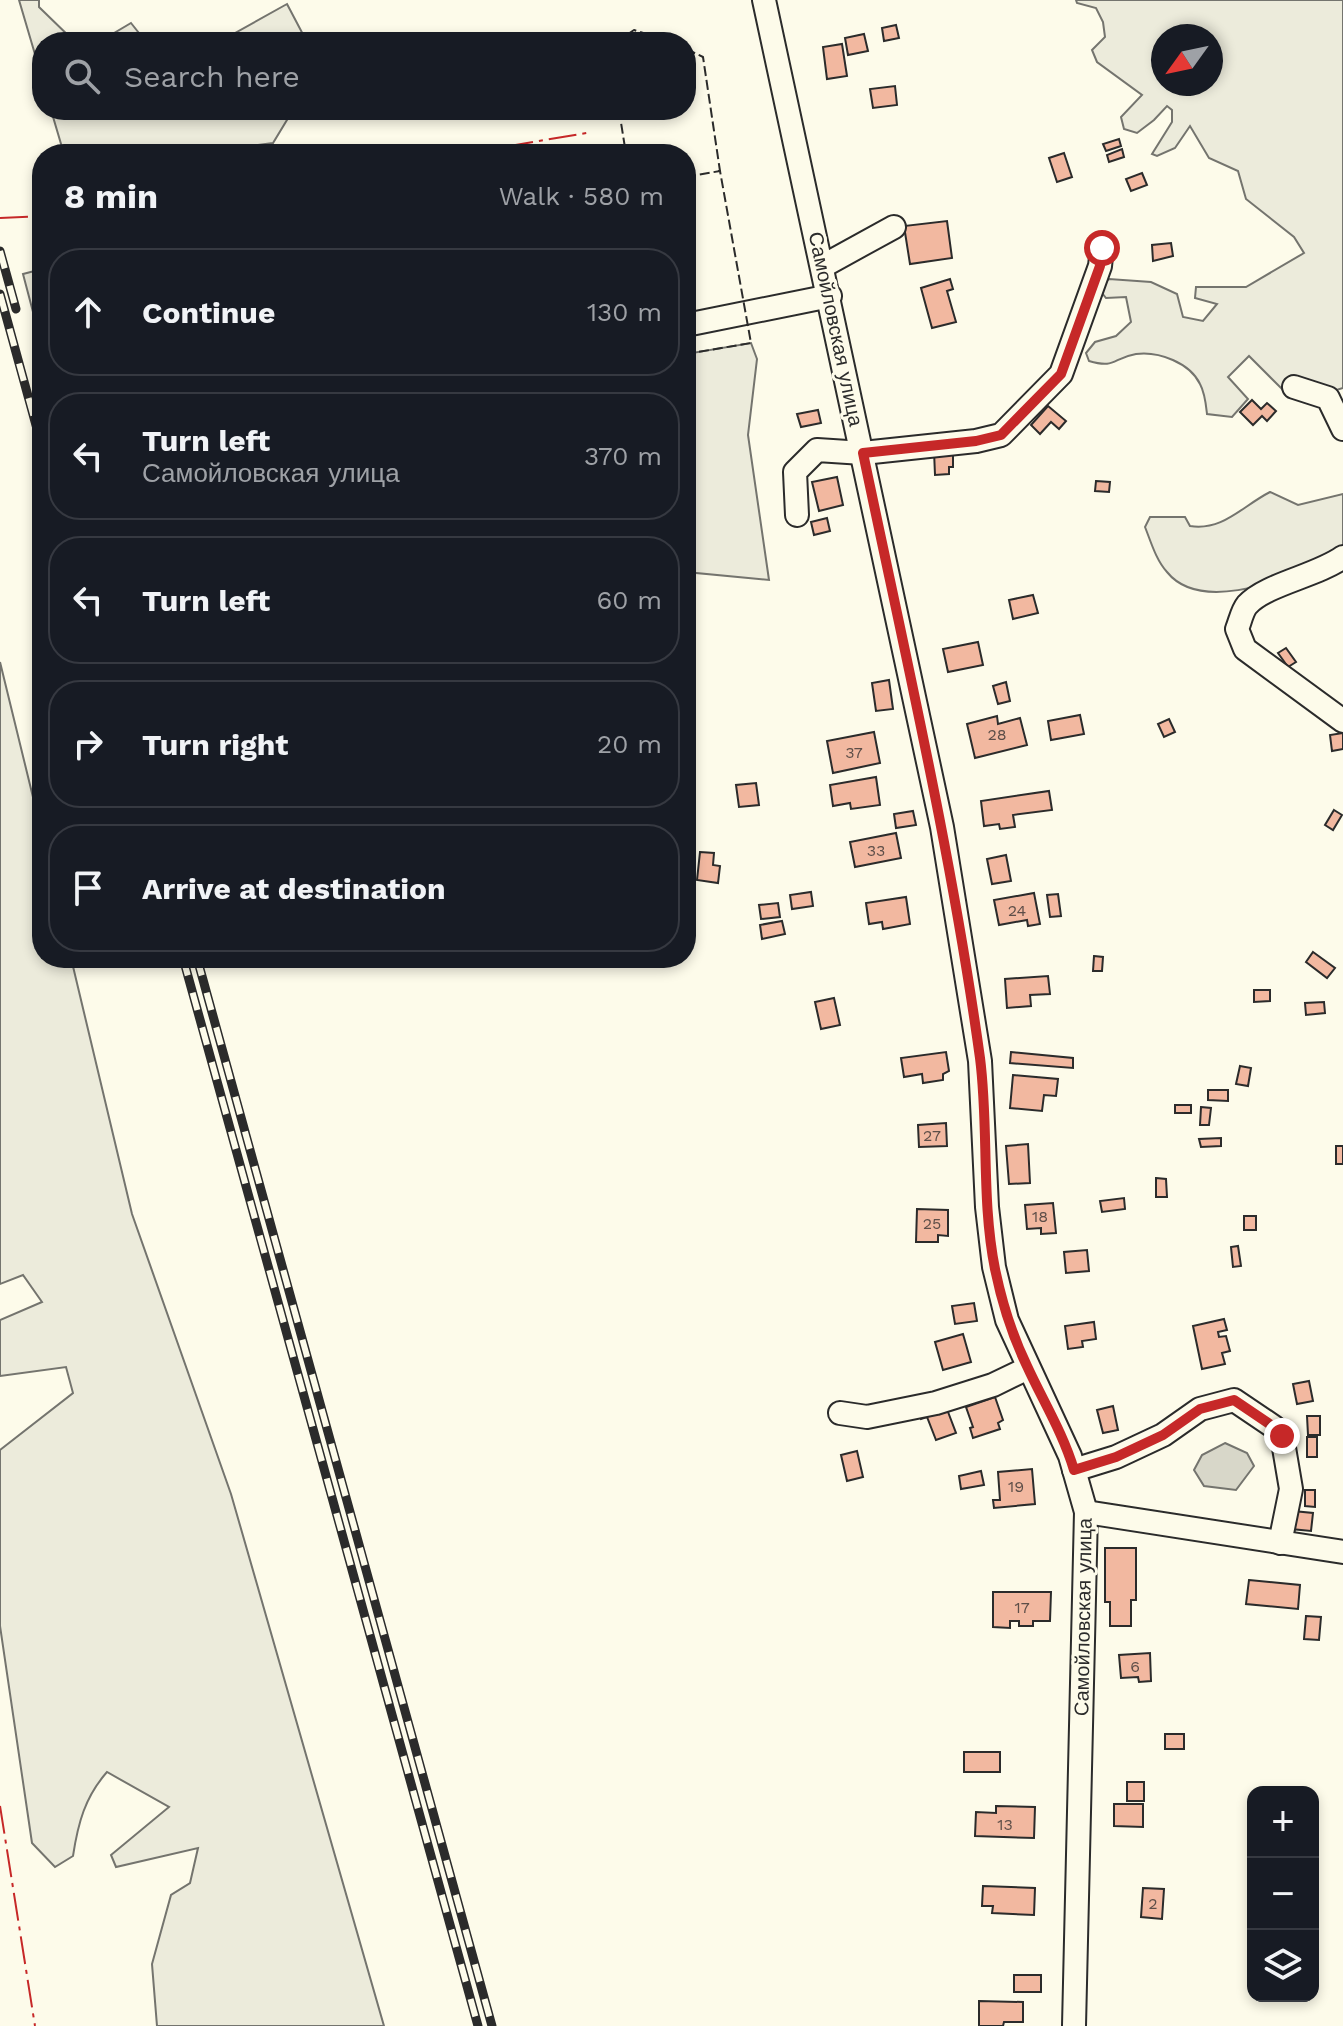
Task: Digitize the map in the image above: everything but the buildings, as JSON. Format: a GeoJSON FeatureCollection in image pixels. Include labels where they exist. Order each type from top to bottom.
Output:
{"type":"FeatureCollection","features":[{"type":"Feature","properties":{"kind":"street","name":"Самойловская улица"},"geometry":{"type":"LineString","coordinates":[[764,0],[942,827],[980,1061],[987,1207],[994,1267],[1007,1320],[1052,1413],[1086,1512],[1074,2026]]}},
{"type":"Feature","properties":{"kind":"street"},"geometry":{"type":"LineString","coordinates":[[823,266],[894,227]]}},
{"type":"Feature","properties":{"kind":"street"},"geometry":{"type":"LineString","coordinates":[[797,515],[795,472],[817,450],[863,453],[976,441],[1001,435],[1061,374],[1100,266],[1102,248]]}},
{"type":"Feature","properties":{"kind":"street"},"geometry":{"type":"LineString","coordinates":[[696,323],[830,296]]}},
{"type":"Feature","properties":{"kind":"street"},"geometry":{"type":"LineString","coordinates":[[1294,387],[1328,398],[1343,429]]}},
{"type":"Feature","properties":{"kind":"street"},"geometry":{"type":"LineString","coordinates":[[1343,557],[1330,567],[1264,593],[1246,606],[1237,629],[1245,649],[1343,721]]}},
{"type":"Feature","properties":{"kind":"street"},"geometry":{"type":"LineString","coordinates":[[840,1413],[867,1417],[936,1403],[993,1385],[1028,1368]]}},
{"type":"Feature","properties":{"kind":"street"},"geometry":{"type":"LineString","coordinates":[[1074,1470],[1116,1457],[1163,1435],[1200,1409],[1234,1400],[1282,1436],[1291,1489],[1280,1543]]}},
{"type":"Feature","properties":{"kind":"street"},"geometry":{"type":"LineString","coordinates":[[1086,1512],[1343,1552]]}},
{"type":"Feature","properties":{"kind":"shaded area"},"geometry":{"type":"Polygon","coordinates":[[[19,0],[39,0],[39,7],[65,32],[32,32],[32,44],[19,0]]]}},
{"type":"Feature","properties":{"kind":"shaded area"},"geometry":{"type":"Polygon","coordinates":[[[1076,0],[1343,0],[1343,388],[1330,392],[1318,387],[1283,390],[1249,356],[1228,377],[1248,399],[1232,417],[1207,414],[1200,384],[1189,370],[1173,360],[1154,354],[1136,354],[1109,363],[1089,361],[1086,353],[1095,342],[1116,336],[1131,322],[1126,297],[1106,298],[1098,288],[1109,279],[1151,282],[1177,294],[1183,317],[1203,321],[1217,304],[1195,298],[1196,287],[1246,287],[1304,253],[1294,237],[1246,199],[1238,171],[1209,158],[1190,126],[1175,148],[1157,156],[1152,154],[1172,122],[1172,110],[1167,106],[1137,133],[1124,129],[1121,117],[1142,95],[1097,62],[1092,50],[1105,37],[1103,22],[1096,8],[1077,3],[1076,0]]]}},
{"type":"Feature","properties":{"kind":"shaded area"},"geometry":{"type":"Polygon","coordinates":[[[287,4],[302,32],[237,32],[287,4]]]}},
{"type":"Feature","properties":{"kind":"shaded area"},"geometry":{"type":"Polygon","coordinates":[[[131,23],[138,32],[116,32],[131,23]]]}},
{"type":"Feature","properties":{"kind":"shaded area"},"geometry":{"type":"Polygon","coordinates":[[[54,120],[287,120],[273,143],[266,144],[61,144],[54,120]]]}},
{"type":"Feature","properties":{"kind":"shaded area"},"geometry":{"type":"Polygon","coordinates":[[[32,272],[32,308],[23,274],[32,272]]]}},
{"type":"Feature","properties":{"kind":"shaded area"},"geometry":{"type":"Polygon","coordinates":[[[751,343],[757,359],[748,435],[769,580],[696,573],[696,352],[751,343]]]}},
{"type":"Feature","properties":{"kind":"shaded area"},"geometry":{"type":"Polygon","coordinates":[[[1270,492],[1298,505],[1343,494],[1343,557],[1278,580],[1227,591],[1204,591],[1183,585],[1163,567],[1145,527],[1150,517],[1185,517],[1190,526],[1212,525],[1270,492]]]}},
{"type":"Feature","properties":{"kind":"shaded area"},"geometry":{"type":"Polygon","coordinates":[[[0,662],[32,793],[32,968],[73,968],[132,1214],[231,1494],[384,2026],[157,2026],[152,1964],[171,1895],[190,1883],[198,1848],[116,1867],[111,1855],[169,1807],[107,1772],[93,1791],[84,1811],[73,1856],[55,1867],[32,1843],[0,1626],[0,1450],[73,1393],[66,1367],[0,1376],[0,1320],[42,1302],[23,1275],[0,1284],[0,662]]]}},
{"type":"Feature","properties":{"kind":"shaded area"},"geometry":{"type":"Polygon","coordinates":[[[1225,1443],[1247,1453],[1254,1466],[1236,1490],[1204,1486],[1194,1470],[1202,1455],[1225,1443]]]}},
{"type":"Feature","properties":{"kind":"railway"},"geometry":{"type":"LineString","coordinates":[[0,251],[16,309]]}},
{"type":"Feature","properties":{"kind":"railway"},"geometry":{"type":"LineString","coordinates":[[0,294],[32,411]]}},
{"type":"Feature","properties":{"kind":"railway"},"geometry":{"type":"LineString","coordinates":[[186,968],[478,2026]]}},
{"type":"Feature","properties":{"kind":"railway"},"geometry":{"type":"LineString","coordinates":[[200,968],[492,2026]]}},
{"type":"Feature","properties":{"kind":"fence"},"geometry":{"type":"LineString","coordinates":[[631,32],[640,32]]}},
{"type":"Feature","properties":{"kind":"fence"},"geometry":{"type":"LineString","coordinates":[[696,54],[703,57],[718,171]]}},
{"type":"Feature","properties":{"kind":"fence"},"geometry":{"type":"LineString","coordinates":[[621,120],[624,144]]}},
{"type":"Feature","properties":{"kind":"fence"},"geometry":{"type":"LineString","coordinates":[[696,175],[720,171],[751,343],[696,352]]}},
{"type":"Feature","properties":{"kind":"power"},"geometry":{"type":"LineString","coordinates":[[521,144],[592,132]]}},
{"type":"Feature","properties":{"kind":"power"},"geometry":{"type":"LineString","coordinates":[[0,218],[32,216]]}},
{"type":"Feature","properties":{"kind":"power"},"geometry":{"type":"LineString","coordinates":[[0,1806],[35,2026]]}},
{"type":"Feature","properties":{"kind":"route"},"geometry":{"type":"LineString","coordinates":[[1102,248],[1100,266],[1061,374],[1001,435],[976,441],[863,453],[942,827],[980,1061],[987,1207],[994,1267],[1007,1320],[1052,1413],[1074,1470],[1116,1457],[1163,1435],[1200,1409],[1234,1400],[1282,1436]]}}]}
